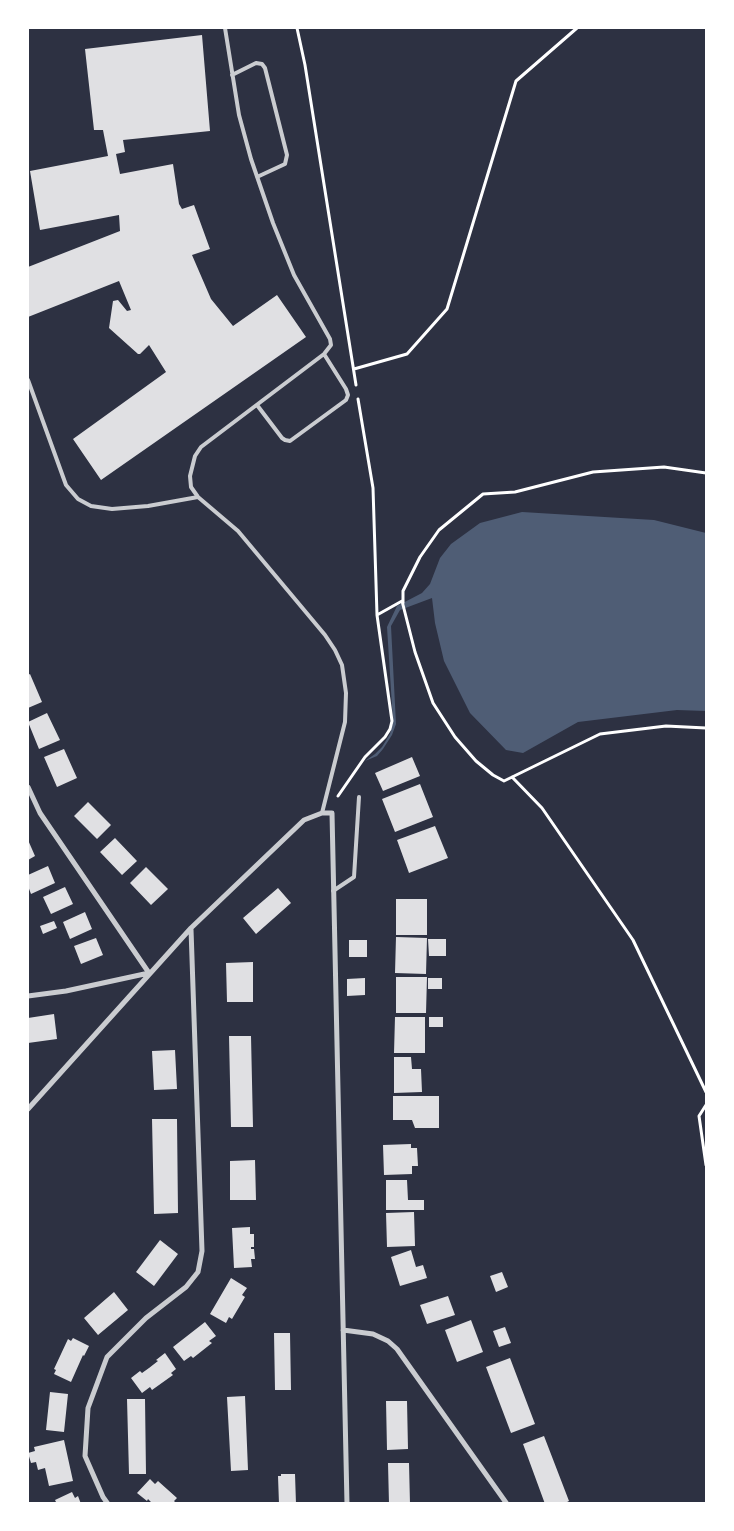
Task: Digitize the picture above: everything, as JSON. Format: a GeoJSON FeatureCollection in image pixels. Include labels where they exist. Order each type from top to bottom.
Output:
{"type":"FeatureCollection","features":[{"type":"Feature","properties":{"kind":"street"},"geometry":{"type":"LineString","coordinates":[[28,787],[40,813],[149,974]]}},
{"type":"Feature","properties":{"kind":"street"},"geometry":{"type":"LineString","coordinates":[[28,1109],[191,928],[304,820],[322,814],[332,814],[347,1504]]}},
{"type":"Feature","properties":{"kind":"street"},"geometry":{"type":"LineString","coordinates":[[108,1504],[85,1456],[88,1408],[106,1357],[146,1318],[186,1287],[198,1272],[202,1251],[191,928]]}},
{"type":"Feature","properties":{"kind":"street"},"geometry":{"type":"LineString","coordinates":[[28,996],[66,991],[149,974]]}},
{"type":"Feature","properties":{"kind":"street"},"geometry":{"type":"LineString","coordinates":[[343,1330],[373,1334],[388,1341],[397,1349],[507,1504]]}},
{"type":"Feature","properties":{"kind":"lane"},"geometry":{"type":"LineString","coordinates":[[225,28],[244,137],[257,177],[294,275],[330,339],[331,345],[324,354],[201,446],[194,456],[190,476],[191,487],[198,497],[238,531],[325,635],[342,665],[346,693],[345,722],[322,814]]}},
{"type":"Feature","properties":{"kind":"lane"},"geometry":{"type":"LineString","coordinates":[[232,75],[256,63],[262,64],[265,68],[287,156],[285,164],[257,177]]}},
{"type":"Feature","properties":{"kind":"lane"},"geometry":{"type":"LineString","coordinates":[[256,405],[282,438],[290,441],[346,400],[348,395],[346,389],[324,354]]}},
{"type":"Feature","properties":{"kind":"lane"},"geometry":{"type":"LineString","coordinates":[[28,380],[66,485],[78,499],[91,506],[112,509],[148,506],[198,497]]}},
{"type":"Feature","properties":{"kind":"lane"},"geometry":{"type":"LineString","coordinates":[[334,891],[354,877],[360,796]]}},
{"type":"Feature","properties":{"kind":"path"},"geometry":{"type":"LineString","coordinates":[[297,28],[305,66],[356,388]]}},
{"type":"Feature","properties":{"kind":"path"},"geometry":{"type":"LineString","coordinates":[[354,369],[407,354],[447,309],[516,81],[577,28]]}},
{"type":"Feature","properties":{"kind":"path"},"geometry":{"type":"LineString","coordinates":[[332,814],[339,795],[365,757],[385,737],[392,721],[377,614],[372,488],[358,397]]}},
{"type":"Feature","properties":{"kind":"path"},"geometry":{"type":"LineString","coordinates":[[404,608],[403,591],[420,557],[440,530],[483,494],[515,492],[593,472],[664,467],[706,473]]}},
{"type":"Feature","properties":{"kind":"path"},"geometry":{"type":"LineString","coordinates":[[377,614],[402,601],[415,652],[433,703],[455,737],[476,760],[493,775],[504,781],[600,734],[666,726],[706,728]]}},
{"type":"Feature","properties":{"kind":"path"},"geometry":{"type":"LineString","coordinates":[[512,777],[542,808],[634,940],[706,1092]]}},
{"type":"Feature","properties":{"kind":"path"},"geometry":{"type":"LineString","coordinates":[[706,1105],[699,1116],[706,1165]]}},
{"type":"Feature","properties":{"kind":"water"},"geometry":{"type":"Polygon","coordinates":[[[522,512],[654,520],[706,533],[706,711],[677,710],[578,722],[523,753],[506,750],[470,713],[444,661],[435,623],[432,598],[400,610],[391,626],[396,724],[392,735],[383,749],[377,756],[365,761],[382,747],[390,734],[393,722],[387,627],[397,606],[422,593],[430,584],[440,558],[451,544],[480,523],[522,512]]]}},
{"type":"Feature","properties":{"kind":"building"},"geometry":{"type":"Polygon","coordinates":[[[202,35],[210,131],[123,140],[125,152],[116,154],[120,174],[173,164],[179,204],[182,209],[194,205],[210,249],[192,255],[211,299],[233,326],[277,295],[306,337],[101,480],[73,439],[166,372],[149,345],[138,354],[109,328],[113,301],[118,300],[127,311],[131,310],[119,281],[28,317],[28,267],[120,231],[119,215],[40,230],[30,171],[108,156],[103,130],[94,130],[85,49],[202,35]]]}},
{"type":"Feature","properties":{"kind":"building"},"geometry":{"type":"Polygon","coordinates":[[[30,674],[42,702],[28,708],[28,675],[30,674]]]}},
{"type":"Feature","properties":{"kind":"building"},"geometry":{"type":"Polygon","coordinates":[[[47,713],[60,740],[39,749],[28,722],[47,713]]]}},
{"type":"Feature","properties":{"kind":"building"},"geometry":{"type":"Polygon","coordinates":[[[64,749],[77,778],[57,787],[44,757],[64,749]]]}},
{"type":"Feature","properties":{"kind":"building"},"geometry":{"type":"Polygon","coordinates":[[[412,757],[420,776],[383,791],[375,773],[412,757]]]}},
{"type":"Feature","properties":{"kind":"building"},"geometry":{"type":"Polygon","coordinates":[[[420,784],[433,817],[395,832],[382,799],[420,784]]]}},
{"type":"Feature","properties":{"kind":"building"},"geometry":{"type":"Polygon","coordinates":[[[88,802],[111,825],[97,839],[74,816],[88,802]]]}},
{"type":"Feature","properties":{"kind":"building"},"geometry":{"type":"Polygon","coordinates":[[[435,826],[448,858],[409,873],[397,840],[435,826]]]}},
{"type":"Feature","properties":{"kind":"building"},"geometry":{"type":"Polygon","coordinates":[[[115,838],[137,861],[122,875],[100,852],[115,838]]]}},
{"type":"Feature","properties":{"kind":"building"},"geometry":{"type":"Polygon","coordinates":[[[28,840],[35,856],[28,860],[28,840]]]}},
{"type":"Feature","properties":{"kind":"building"},"geometry":{"type":"Polygon","coordinates":[[[48,866],[55,883],[31,894],[28,886],[28,875],[48,866]]]}},
{"type":"Feature","properties":{"kind":"building"},"geometry":{"type":"Polygon","coordinates":[[[146,867],[168,889],[151,905],[130,883],[146,867]]]}},
{"type":"Feature","properties":{"kind":"building"},"geometry":{"type":"Polygon","coordinates":[[[65,887],[73,904],[51,914],[43,897],[65,887]]]}},
{"type":"Feature","properties":{"kind":"building"},"geometry":{"type":"Polygon","coordinates":[[[278,888],[291,903],[256,934],[243,918],[278,888]]]}},
{"type":"Feature","properties":{"kind":"building"},"geometry":{"type":"Polygon","coordinates":[[[396,899],[427,899],[427,935],[396,935],[396,899]]]}},
{"type":"Feature","properties":{"kind":"building"},"geometry":{"type":"Polygon","coordinates":[[[85,912],[92,929],[70,939],[63,922],[85,912]]]}},
{"type":"Feature","properties":{"kind":"building"},"geometry":{"type":"Polygon","coordinates":[[[54,921],[57,928],[43,934],[40,926],[54,921]]]}},
{"type":"Feature","properties":{"kind":"building"},"geometry":{"type":"Polygon","coordinates":[[[396,937],[427,938],[426,974],[395,973],[396,937]]]}},
{"type":"Feature","properties":{"kind":"building"},"geometry":{"type":"Polygon","coordinates":[[[96,938],[103,955],[81,964],[74,946],[96,938]]]}},
{"type":"Feature","properties":{"kind":"building"},"geometry":{"type":"Polygon","coordinates":[[[428,939],[446,939],[446,956],[429,956],[428,939]]]}},
{"type":"Feature","properties":{"kind":"building"},"geometry":{"type":"Polygon","coordinates":[[[349,940],[367,940],[367,957],[349,957],[349,940]]]}},
{"type":"Feature","properties":{"kind":"building"},"geometry":{"type":"Polygon","coordinates":[[[253,962],[253,1002],[227,1002],[226,963],[253,962]]]}},
{"type":"Feature","properties":{"kind":"building"},"geometry":{"type":"Polygon","coordinates":[[[396,977],[427,977],[426,1013],[396,1013],[396,977]]]}},
{"type":"Feature","properties":{"kind":"building"},"geometry":{"type":"Polygon","coordinates":[[[365,978],[365,995],[347,996],[347,979],[365,978]]]}},
{"type":"Feature","properties":{"kind":"building"},"geometry":{"type":"Polygon","coordinates":[[[428,978],[442,978],[442,989],[428,989],[428,978]]]}},
{"type":"Feature","properties":{"kind":"building"},"geometry":{"type":"Polygon","coordinates":[[[54,1014],[57,1039],[28,1043],[28,1018],[54,1014]]]}},
{"type":"Feature","properties":{"kind":"building"},"geometry":{"type":"Polygon","coordinates":[[[395,1017],[425,1017],[425,1053],[394,1053],[395,1017]]]}},
{"type":"Feature","properties":{"kind":"building"},"geometry":{"type":"Polygon","coordinates":[[[429,1017],[443,1017],[443,1027],[429,1027],[429,1017]]]}},
{"type":"Feature","properties":{"kind":"building"},"geometry":{"type":"Polygon","coordinates":[[[229,1036],[251,1036],[253,1127],[231,1127],[229,1036]]]}},
{"type":"Feature","properties":{"kind":"building"},"geometry":{"type":"Polygon","coordinates":[[[175,1050],[177,1089],[154,1090],[152,1051],[175,1050]]]}},
{"type":"Feature","properties":{"kind":"building"},"geometry":{"type":"Polygon","coordinates":[[[394,1057],[411,1057],[412,1069],[421,1069],[422,1092],[394,1093],[394,1057]]]}},
{"type":"Feature","properties":{"kind":"building"},"geometry":{"type":"Polygon","coordinates":[[[393,1096],[439,1096],[439,1128],[415,1128],[412,1120],[393,1120],[393,1096]]]}},
{"type":"Feature","properties":{"kind":"building"},"geometry":{"type":"Polygon","coordinates":[[[152,1119],[177,1119],[178,1213],[154,1214],[152,1119]]]}},
{"type":"Feature","properties":{"kind":"building"},"geometry":{"type":"Polygon","coordinates":[[[411,1144],[411,1148],[417,1148],[418,1166],[412,1166],[412,1174],[384,1175],[383,1145],[411,1144]]]}},
{"type":"Feature","properties":{"kind":"building"},"geometry":{"type":"Polygon","coordinates":[[[255,1160],[256,1200],[230,1200],[230,1161],[255,1160]]]}},
{"type":"Feature","properties":{"kind":"building"},"geometry":{"type":"Polygon","coordinates":[[[386,1180],[407,1180],[408,1200],[424,1200],[424,1210],[386,1210],[386,1180]]]}},
{"type":"Feature","properties":{"kind":"building"},"geometry":{"type":"Polygon","coordinates":[[[414,1212],[415,1246],[387,1247],[386,1213],[414,1212]]]}},
{"type":"Feature","properties":{"kind":"building"},"geometry":{"type":"Polygon","coordinates":[[[250,1227],[250,1234],[254,1234],[254,1247],[251,1247],[251,1249],[254,1249],[255,1259],[251,1259],[252,1267],[234,1268],[232,1228],[250,1227]]]}},
{"type":"Feature","properties":{"kind":"building"},"geometry":{"type":"Polygon","coordinates":[[[160,1240],[178,1254],[154,1286],[136,1272],[160,1240]]]}},
{"type":"Feature","properties":{"kind":"building"},"geometry":{"type":"Polygon","coordinates":[[[411,1250],[416,1267],[423,1265],[427,1278],[400,1286],[391,1257],[411,1250]]]}},
{"type":"Feature","properties":{"kind":"building"},"geometry":{"type":"Polygon","coordinates":[[[502,1272],[508,1287],[496,1292],[490,1276],[502,1272]]]}},
{"type":"Feature","properties":{"kind":"building"},"geometry":{"type":"Polygon","coordinates":[[[231,1278],[247,1288],[242,1295],[245,1297],[232,1319],[229,1317],[226,1323],[210,1314],[231,1278]]]}},
{"type":"Feature","properties":{"kind":"building"},"geometry":{"type":"Polygon","coordinates":[[[114,1292],[128,1310],[98,1335],[84,1318],[114,1292]]]}},
{"type":"Feature","properties":{"kind":"building"},"geometry":{"type":"Polygon","coordinates":[[[448,1296],[455,1315],[427,1324],[420,1305],[448,1296]]]}},
{"type":"Feature","properties":{"kind":"building"},"geometry":{"type":"Polygon","coordinates":[[[471,1320],[483,1352],[457,1362],[445,1330],[471,1320]]]}},
{"type":"Feature","properties":{"kind":"building"},"geometry":{"type":"Polygon","coordinates":[[[205,1322],[216,1336],[209,1341],[212,1343],[193,1358],[191,1356],[184,1361],[173,1347],[205,1322]]]}},
{"type":"Feature","properties":{"kind":"building"},"geometry":{"type":"Polygon","coordinates":[[[505,1327],[511,1343],[499,1347],[493,1331],[505,1327]]]}},
{"type":"Feature","properties":{"kind":"building"},"geometry":{"type":"Polygon","coordinates":[[[274,1333],[290,1333],[291,1390],[275,1390],[274,1333]]]}},
{"type":"Feature","properties":{"kind":"building"},"geometry":{"type":"Polygon","coordinates":[[[73,1338],[89,1346],[71,1382],[54,1374],[56,1370],[54,1369],[68,1339],[71,1341],[73,1338]]]}},
{"type":"Feature","properties":{"kind":"building"},"geometry":{"type":"Polygon","coordinates":[[[165,1353],[176,1369],[171,1373],[173,1375],[152,1390],[150,1387],[142,1393],[131,1378],[140,1371],[142,1373],[149,1368],[165,1353]]]}},
{"type":"Feature","properties":{"kind":"building"},"geometry":{"type":"Polygon","coordinates":[[[510,1358],[535,1424],[511,1433],[486,1367],[510,1358]]]}},
{"type":"Feature","properties":{"kind":"building"},"geometry":{"type":"Polygon","coordinates":[[[50,1392],[68,1394],[64,1432],[46,1430],[50,1392]]]}},
{"type":"Feature","properties":{"kind":"building"},"geometry":{"type":"Polygon","coordinates":[[[245,1396],[248,1470],[231,1471],[227,1397],[245,1396]]]}},
{"type":"Feature","properties":{"kind":"building"},"geometry":{"type":"Polygon","coordinates":[[[127,1399],[145,1399],[146,1474],[129,1474],[127,1399]]]}},
{"type":"Feature","properties":{"kind":"building"},"geometry":{"type":"Polygon","coordinates":[[[386,1401],[407,1401],[408,1449],[387,1450],[386,1401]]]}},
{"type":"Feature","properties":{"kind":"building"},"geometry":{"type":"Polygon","coordinates":[[[544,1436],[569,1501],[563,1504],[545,1504],[523,1444],[544,1436]]]}},
{"type":"Feature","properties":{"kind":"building"},"geometry":{"type":"Polygon","coordinates":[[[64,1440],[73,1481],[49,1486],[45,1468],[38,1470],[36,1462],[31,1463],[28,1453],[35,1451],[34,1447],[64,1440]]]}},
{"type":"Feature","properties":{"kind":"building"},"geometry":{"type":"Polygon","coordinates":[[[388,1463],[409,1463],[410,1504],[389,1504],[388,1463]]]}},
{"type":"Feature","properties":{"kind":"building"},"geometry":{"type":"Polygon","coordinates":[[[281,1474],[295,1474],[296,1504],[279,1504],[278,1476],[281,1476],[281,1474]]]}},
{"type":"Feature","properties":{"kind":"building"},"geometry":{"type":"Polygon","coordinates":[[[150,1479],[155,1484],[158,1481],[177,1498],[174,1501],[177,1504],[153,1504],[137,1493],[150,1479]]]}},
{"type":"Feature","properties":{"kind":"building"},"geometry":{"type":"Polygon","coordinates":[[[72,1492],[75,1498],[78,1496],[81,1504],[57,1504],[55,1500],[72,1492]]]}}]}
